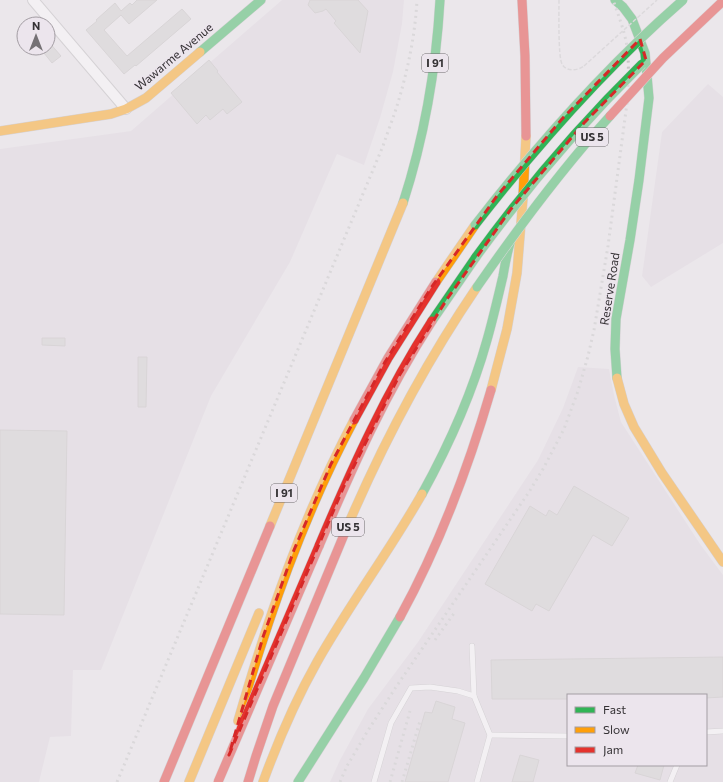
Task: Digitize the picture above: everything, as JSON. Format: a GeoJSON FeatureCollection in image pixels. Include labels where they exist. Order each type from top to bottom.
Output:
{"type":"FeatureCollection","features":[{"type":"Feature","properties":{"kind":"main road","name":"Wawarme Avenue"},"geometry":{"type":"LineString","coordinates":[[0,131],[111,114],[126,110],[146,98],[261,0]]}},
{"type":"Feature","properties":{"kind":"main road","name":"I 91"},"geometry":{"type":"LineString","coordinates":[[164,782],[403,204],[419,150],[428,107],[437,45],[440,0]]}},
{"type":"Feature","properties":{"kind":"main road"},"geometry":{"type":"LineString","coordinates":[[298,782],[402,614],[436,544],[459,489],[481,427],[503,344],[516,279],[522,218],[525,183],[527,104],[522,0]]}},
{"type":"Feature","properties":{"kind":"main road","name":"Reserve Road"},"geometry":{"type":"LineString","coordinates":[[615,0],[625,6],[646,53],[649,98],[640,174],[616,319],[615,349],[617,377],[624,404],[634,427],[662,473],[723,562]]}},
{"type":"Feature","properties":{"kind":"main road","name":"US 5"},"geometry":{"type":"LineString","coordinates":[[223,782],[252,671],[284,575],[322,484],[358,410],[385,362],[431,288],[475,225],[532,154],[578,102],[622,56],[683,0]]}},
{"type":"Feature","properties":{"kind":"main road"},"geometry":{"type":"LineString","coordinates":[[700,10],[712,0]]}},
{"type":"Feature","properties":{"kind":"main road","name":"US 5"},"geometry":{"type":"LineString","coordinates":[[248,782],[279,689],[374,468],[402,410],[443,339],[477,287],[526,218],[587,142],[655,67],[723,1]]}},
{"type":"Feature","properties":{"kind":"main road"},"geometry":{"type":"LineString","coordinates":[[218,782],[356,461],[399,376],[436,315],[511,209],[559,151],[605,101],[656,51]]}},
{"type":"Feature","properties":{"kind":"main road"},"geometry":{"type":"LineString","coordinates":[[263,782],[290,715],[318,660],[409,517],[451,437],[470,391],[485,348],[512,236],[522,218]]}},
{"type":"Feature","properties":{"kind":"main road"},"geometry":{"type":"LineString","coordinates":[[286,548],[322,466],[356,398],[385,362]]}},
{"type":"Feature","properties":{"kind":"main road"},"geometry":{"type":"LineString","coordinates":[[190,782],[262,607]]}},
{"type":"Feature","properties":{"kind":"street"},"geometry":{"type":"LineString","coordinates":[[33,0],[126,110]]}},
{"type":"Feature","properties":{"kind":"lane"},"geometry":{"type":"LineString","coordinates":[[472,646],[474,696],[490,734],[477,782]]}},
{"type":"Feature","properties":{"kind":"lane"},"geometry":{"type":"LineString","coordinates":[[374,782],[390,723],[411,688],[430,687],[458,691],[474,696]]}},
{"type":"Feature","properties":{"kind":"lane"},"geometry":{"type":"LineString","coordinates":[[707,732],[723,730]]}},
{"type":"Feature","properties":{"kind":"lane"},"geometry":{"type":"LineString","coordinates":[[490,734],[567,736]]}},
{"type":"Feature","properties":{"kind":"lane"},"geometry":{"type":"LineString","coordinates":[[670,782],[677,766]]}},
{"type":"Feature","properties":{"kind":"path"},"geometry":{"type":"LineString","coordinates":[[559,0],[561,62],[565,67],[572,70],[580,69],[584,66],[657,0]]}},
{"type":"Feature","properties":{"kind":"highlighted area"},"geometry":{"type":"Polygon","coordinates":[[[640,39],[646,60],[584,123],[511,209],[447,299],[399,376],[344,486],[229,755],[263,637],[294,550],[331,464],[385,362],[431,288],[497,196],[562,119],[640,39]]]}},
{"type":"Feature","properties":{"kind":"shaded area"},"geometry":{"type":"Polygon","coordinates":[[[282,0],[404,0],[402,24],[393,72],[380,118],[364,165],[337,154],[290,262],[211,396],[101,670],[73,670],[71,736],[50,737],[39,782],[0,782],[0,149],[131,131],[282,0]]]}},
{"type":"Feature","properties":{"kind":"shaded area"},"geometry":{"type":"Polygon","coordinates":[[[708,84],[723,97],[723,243],[651,287],[642,276],[662,132],[708,84]]]}},
{"type":"Feature","properties":{"kind":"shaded area"},"geometry":{"type":"Polygon","coordinates":[[[578,367],[609,369],[621,422],[700,544],[723,575],[723,782],[330,782],[340,760],[368,709],[418,642],[538,460],[563,408],[578,367]]]}},
{"type":"Feature","properties":{"kind":"building"},"geometry":{"type":"Polygon","coordinates":[[[137,0],[157,0],[129,24],[121,15],[104,30],[127,56],[182,9],[191,19],[136,66],[135,65],[124,74],[86,30],[115,3],[121,11],[130,3],[132,5],[137,0]]]}},
{"type":"Feature","properties":{"kind":"building"},"geometry":{"type":"Polygon","coordinates":[[[310,0],[358,0],[368,11],[360,53],[334,23],[336,21],[326,9],[315,13],[308,5],[310,0]]]}},
{"type":"Feature","properties":{"kind":"building"},"geometry":{"type":"Polygon","coordinates":[[[56,50],[61,56],[52,63],[46,56],[56,56],[56,50]]]}},
{"type":"Feature","properties":{"kind":"building"},"geometry":{"type":"Polygon","coordinates":[[[209,60],[242,102],[227,114],[223,109],[210,120],[206,115],[197,124],[171,93],[209,60]]]}},
{"type":"Feature","properties":{"kind":"building"},"geometry":{"type":"Polygon","coordinates":[[[42,338],[65,338],[65,346],[42,345],[42,338]]]}},
{"type":"Feature","properties":{"kind":"building"},"geometry":{"type":"Polygon","coordinates":[[[138,357],[147,357],[146,407],[138,407],[138,357]]]}},
{"type":"Feature","properties":{"kind":"building"},"geometry":{"type":"Polygon","coordinates":[[[0,430],[67,431],[64,615],[0,614],[0,430]]]}},
{"type":"Feature","properties":{"kind":"building"},"geometry":{"type":"Polygon","coordinates":[[[574,486],[629,518],[612,546],[593,535],[549,611],[536,604],[532,611],[485,584],[530,506],[546,516],[549,510],[557,515],[574,486]]]}},
{"type":"Feature","properties":{"kind":"building"},"geometry":{"type":"Polygon","coordinates":[[[723,657],[723,697],[707,698],[707,694],[567,694],[567,699],[492,699],[491,660],[723,657]]]}},
{"type":"Feature","properties":{"kind":"building"},"geometry":{"type":"Polygon","coordinates":[[[436,701],[455,707],[452,719],[465,723],[448,782],[405,782],[425,712],[432,713],[436,701]]]}},
{"type":"Feature","properties":{"kind":"building"},"geometry":{"type":"Polygon","coordinates":[[[520,755],[539,760],[533,782],[512,782],[520,755]]]}},
{"type":"Feature","properties":{"kind":"building"},"geometry":{"type":"Polygon","coordinates":[[[638,766],[664,766],[660,780],[635,773],[638,766]]]}},
{"type":"Feature","properties":{"kind":"railway"},"geometry":{"type":"LineString","coordinates":[[117,782],[383,146],[404,82],[412,42],[417,0]]}},
{"type":"Feature","properties":{"kind":"railway"},"geometry":{"type":"LineString","coordinates":[[340,782],[347,766],[367,732],[396,687],[529,492],[564,429],[578,391],[594,330],[608,246],[627,103],[628,57],[626,41],[613,0]]}},
{"type":"Feature","properties":{"kind":"railway"},"geometry":{"type":"LineString","coordinates":[[435,640],[455,612]]}},
{"type":"Feature","properties":{"kind":"railway"},"geometry":{"type":"LineString","coordinates":[[390,782],[410,711]]}},
{"type":"Feature","properties":{"kind":"railway"},"geometry":{"type":"LineString","coordinates":[[402,782],[420,721]]}},
{"type":"Feature","properties":{"kind":"traffic: fast"},"geometry":{"type":"LineString","coordinates":[[200,52],[261,0]]}},
{"type":"Feature","properties":{"kind":"traffic: fast"},"geometry":{"type":"LineString","coordinates":[[403,203],[418,153],[428,103],[436,52],[440,0]]}},
{"type":"Feature","properties":{"kind":"traffic: fast"},"geometry":{"type":"LineString","coordinates":[[615,0],[623,7],[632,19],[645,53],[649,98],[639,180],[616,319],[615,349],[617,378]]}},
{"type":"Feature","properties":{"kind":"traffic: fast"},"geometry":{"type":"LineString","coordinates":[[475,225],[523,165],[574,107],[627,52],[683,0]]}},
{"type":"Feature","properties":{"kind":"traffic: fast"},"geometry":{"type":"LineString","coordinates":[[476,257],[534,181],[597,110],[642,64]]}},
{"type":"Feature","properties":{"kind":"traffic: fast"},"geometry":{"type":"LineString","coordinates":[[477,287],[540,200],[574,157],[610,116]]}},
{"type":"Feature","properties":{"kind":"traffic: fast"},"geometry":{"type":"LineString","coordinates":[[422,494],[467,400],[481,360],[491,324],[511,240]]}},
{"type":"Feature","properties":{"kind":"traffic: fast"},"geometry":{"type":"LineString","coordinates":[[432,321],[476,257]]}},
{"type":"Feature","properties":{"kind":"traffic: fast"},"geometry":{"type":"LineString","coordinates":[[298,782],[364,678],[400,617]]}},
{"type":"Feature","properties":{"kind":"traffic: slow"},"geometry":{"type":"LineString","coordinates":[[0,131],[111,114],[126,109],[146,98],[200,52]]}},
{"type":"Feature","properties":{"kind":"traffic: slow"},"geometry":{"type":"LineString","coordinates":[[491,390],[507,329],[517,273],[526,136]]}},
{"type":"Feature","properties":{"kind":"traffic: slow"},"geometry":{"type":"LineString","coordinates":[[270,526],[403,203]]}},
{"type":"Feature","properties":{"kind":"traffic: slow"},"geometry":{"type":"LineString","coordinates":[[436,282],[475,225]]}},
{"type":"Feature","properties":{"kind":"traffic: slow"},"geometry":{"type":"LineString","coordinates":[[348,525],[376,463],[423,373],[458,315],[477,287]]}},
{"type":"Feature","properties":{"kind":"traffic: slow"},"geometry":{"type":"LineString","coordinates":[[617,378],[624,404],[634,427],[662,473],[723,562]]}},
{"type":"Feature","properties":{"kind":"traffic: slow"},"geometry":{"type":"LineString","coordinates":[[238,721],[274,605],[288,568],[319,493],[354,420]]}},
{"type":"Feature","properties":{"kind":"traffic: slow"},"geometry":{"type":"LineString","coordinates":[[263,782],[287,721],[317,662],[422,494]]}},
{"type":"Feature","properties":{"kind":"traffic: slow"},"geometry":{"type":"LineString","coordinates":[[189,782],[259,613]]}},
{"type":"Feature","properties":{"kind":"traffic: jam"},"geometry":{"type":"LineString","coordinates":[[522,0],[525,56],[526,136]]}},
{"type":"Feature","properties":{"kind":"traffic: jam"},"geometry":{"type":"LineString","coordinates":[[610,116],[663,58],[723,1]]}},
{"type":"Feature","properties":{"kind":"traffic: jam"},"geometry":{"type":"LineString","coordinates":[[354,420],[388,358],[436,282]]}},
{"type":"Feature","properties":{"kind":"traffic: jam"},"geometry":{"type":"LineString","coordinates":[[319,546],[344,488],[385,403],[415,348],[432,321]]}},
{"type":"Feature","properties":{"kind":"traffic: jam"},"geometry":{"type":"LineString","coordinates":[[400,617],[427,563],[452,506],[473,449],[491,390]]}},
{"type":"Feature","properties":{"kind":"traffic: jam"},"geometry":{"type":"LineString","coordinates":[[248,782],[273,706],[348,525]]}},
{"type":"Feature","properties":{"kind":"traffic: jam"},"geometry":{"type":"LineString","coordinates":[[164,782],[270,526]]}},
{"type":"Feature","properties":{"kind":"traffic: jam"},"geometry":{"type":"LineString","coordinates":[[218,782],[319,546]]}}]}
